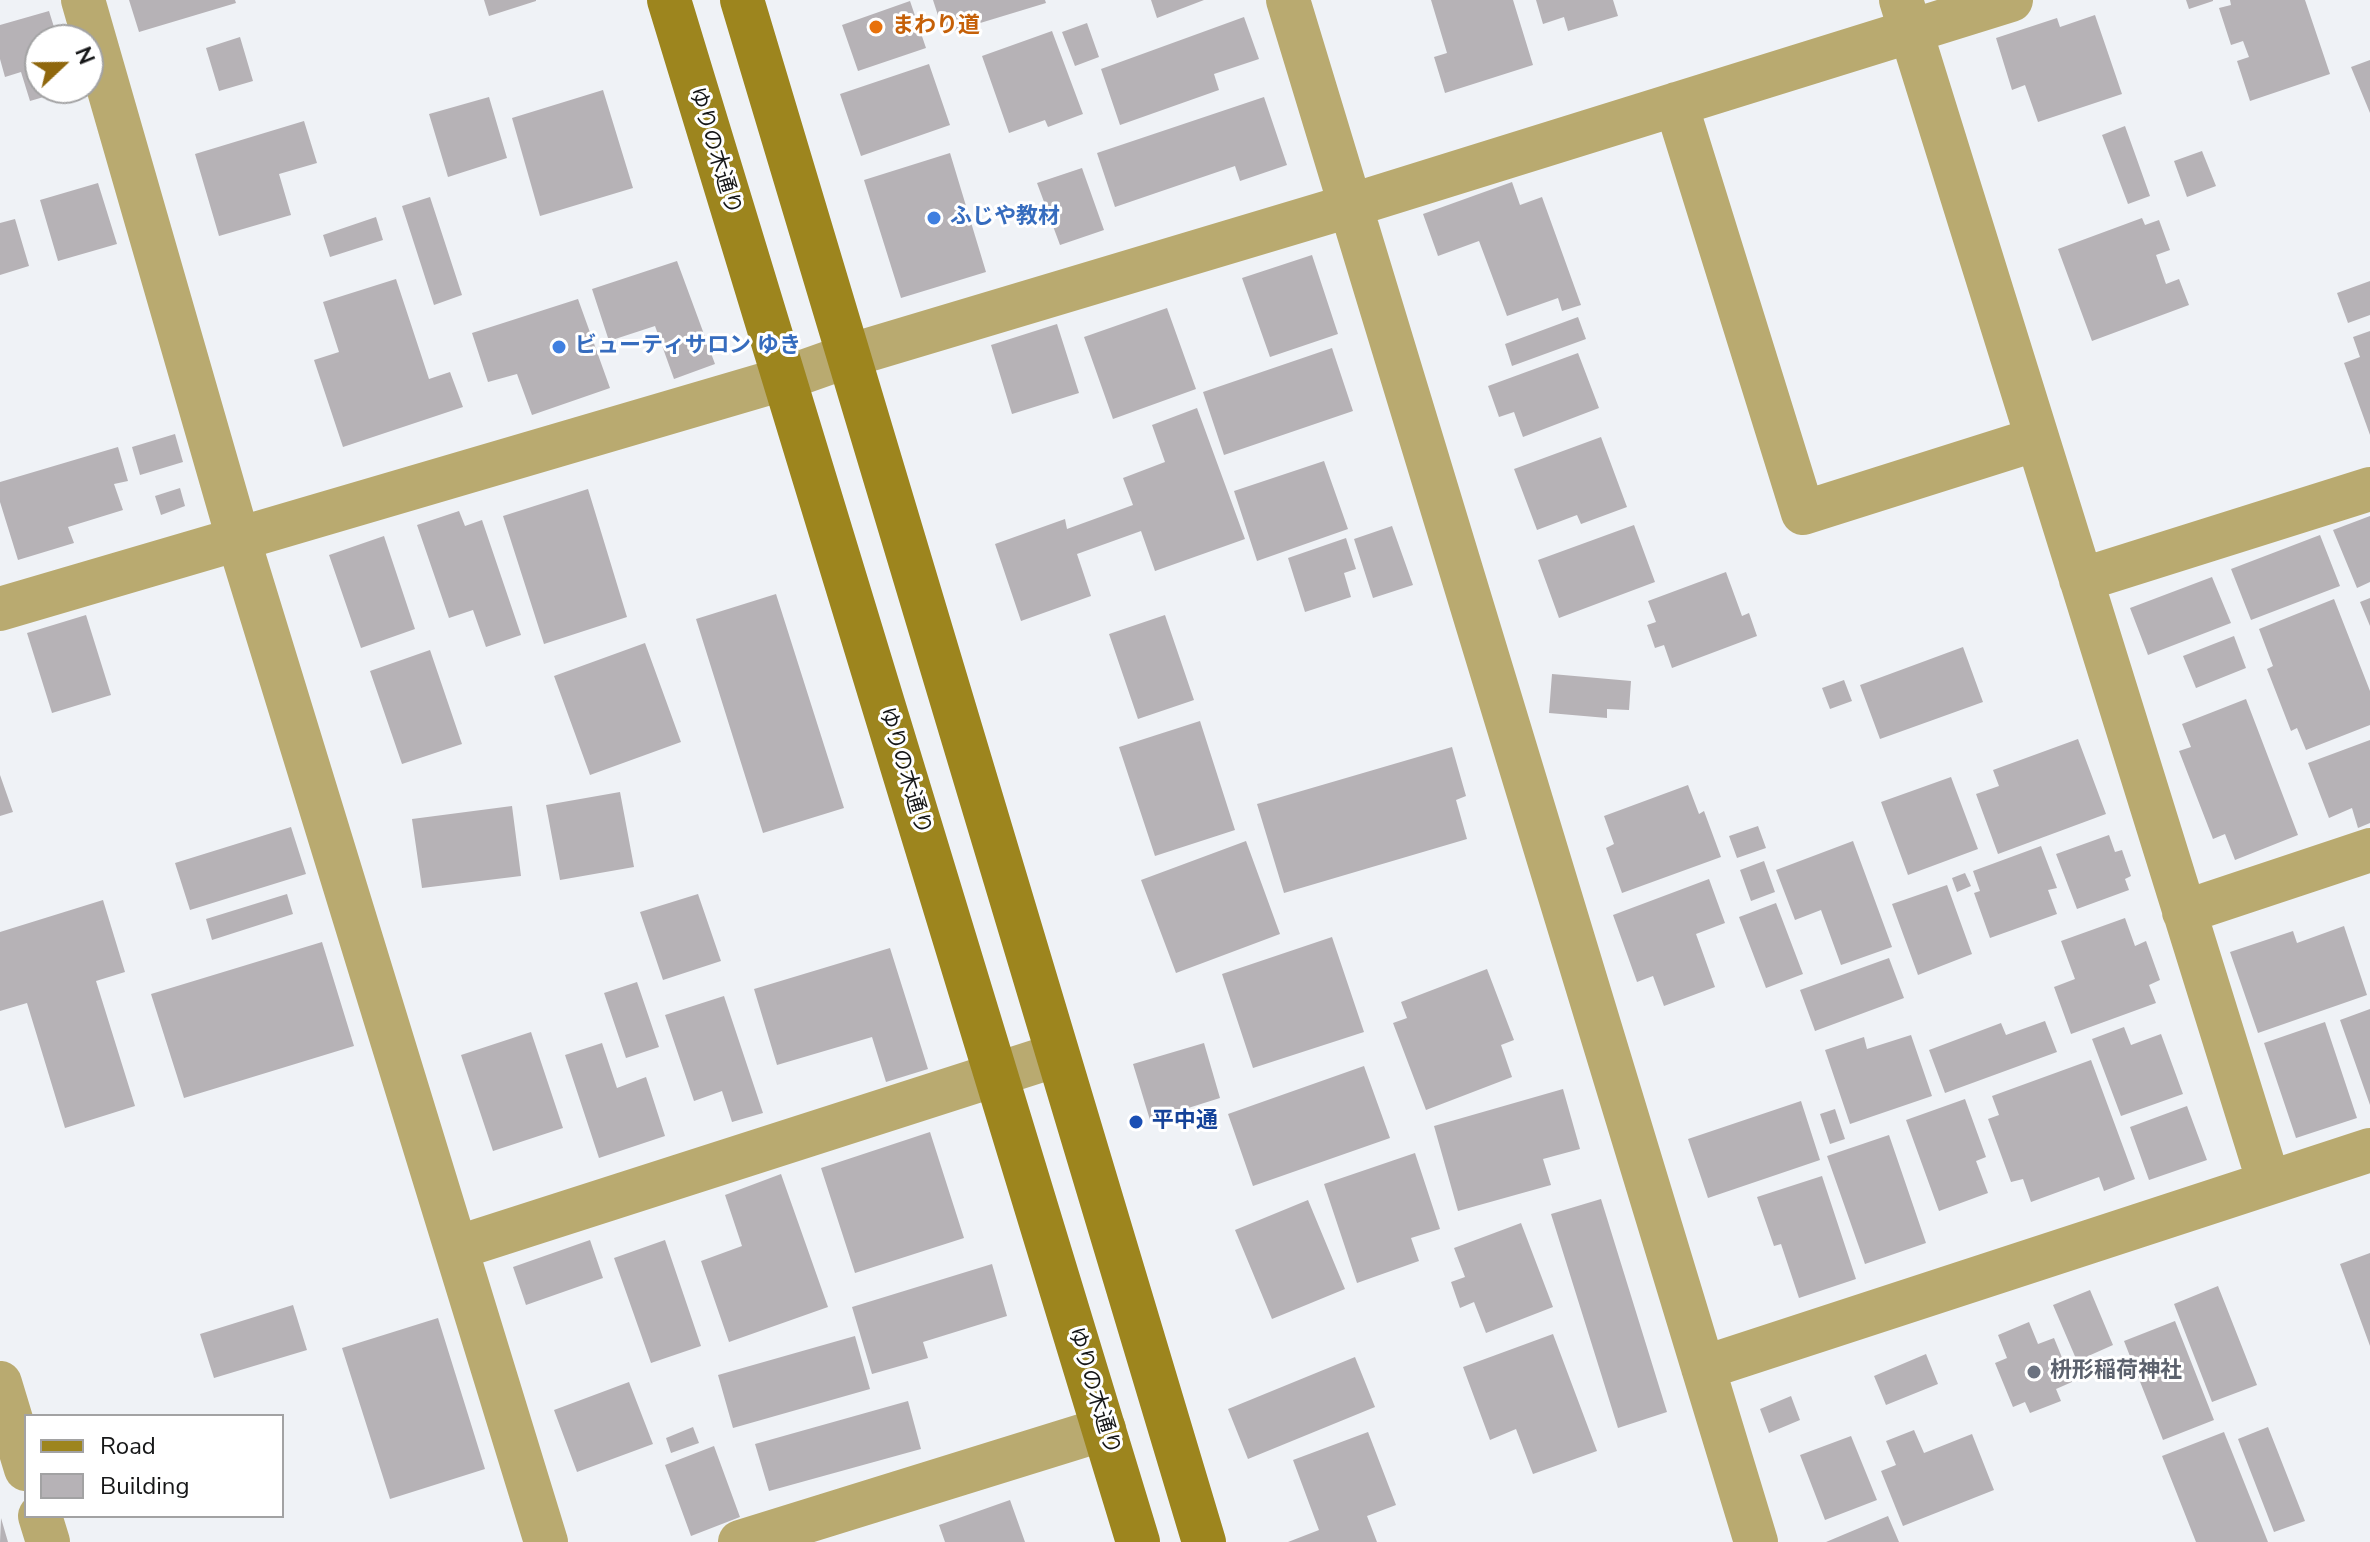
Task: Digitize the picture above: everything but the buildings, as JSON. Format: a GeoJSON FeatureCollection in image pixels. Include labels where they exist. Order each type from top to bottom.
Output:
{"type":"FeatureCollection","features":[{"type":"Feature","properties":{"kind":"street"},"geometry":{"type":"LineString","coordinates":[[83,0],[238,538],[546,1542]]}},
{"type":"Feature","properties":{"kind":"street","name":"ゆりの木通り"},"geometry":{"type":"LineString","coordinates":[[669,0],[1138,1542]]}},
{"type":"Feature","properties":{"kind":"street"},"geometry":{"type":"LineString","coordinates":[[742,0],[1204,1542]]}},
{"type":"Feature","properties":{"kind":"street"},"geometry":{"type":"LineString","coordinates":[[1288,0],[1756,1542]]}},
{"type":"Feature","properties":{"kind":"street"},"geometry":{"type":"LineString","coordinates":[[0,609],[783,379],[848,356],[1349,206],[1676,104],[1906,16],[2011,0]]}},
{"type":"Feature","properties":{"kind":"street"},"geometry":{"type":"LineString","coordinates":[[1906,16],[2269,1183]]}},
{"type":"Feature","properties":{"kind":"street"},"geometry":{"type":"LineString","coordinates":[[1676,104],[1803,513],[2037,439]]}},
{"type":"Feature","properties":{"kind":"street"},"geometry":{"type":"LineString","coordinates":[[2081,580],[2370,489]]}},
{"type":"Feature","properties":{"kind":"street"},"geometry":{"type":"LineString","coordinates":[[2184,912],[2370,850]]}},
{"type":"Feature","properties":{"kind":"street"},"geometry":{"type":"LineString","coordinates":[[456,1248],[1057,1055]]}},
{"type":"Feature","properties":{"kind":"street"},"geometry":{"type":"LineString","coordinates":[[1703,1368],[2370,1150]]}},
{"type":"Feature","properties":{"kind":"street"},"geometry":{"type":"LineString","coordinates":[[0,1383],[24,1462]]}},
{"type":"Feature","properties":{"kind":"street"},"geometry":{"type":"LineString","coordinates":[[740,1542],[1104,1429]]}},
{"type":"Feature","properties":{"kind":"street"},"geometry":{"type":"LineString","coordinates":[[41,1518],[48,1542]]}},
{"type":"Feature","properties":{"kind":"place","name":"まわり道"},"geometry":{"type":"Point","coordinates":[876,27]}},
{"type":"Feature","properties":{"kind":"place","name":"ふじや教材"},"geometry":{"type":"Point","coordinates":[934,218]}},
{"type":"Feature","properties":{"kind":"place","name":"ビューティサロン ゆき"},"geometry":{"type":"Point","coordinates":[559,347]}},
{"type":"Feature","properties":{"kind":"place","name":"平中通"},"geometry":{"type":"Point","coordinates":[1136,1122]}},
{"type":"Feature","properties":{"kind":"place","name":"枡形稲荷神社"},"geometry":{"type":"Point","coordinates":[2034,1372]}}]}
